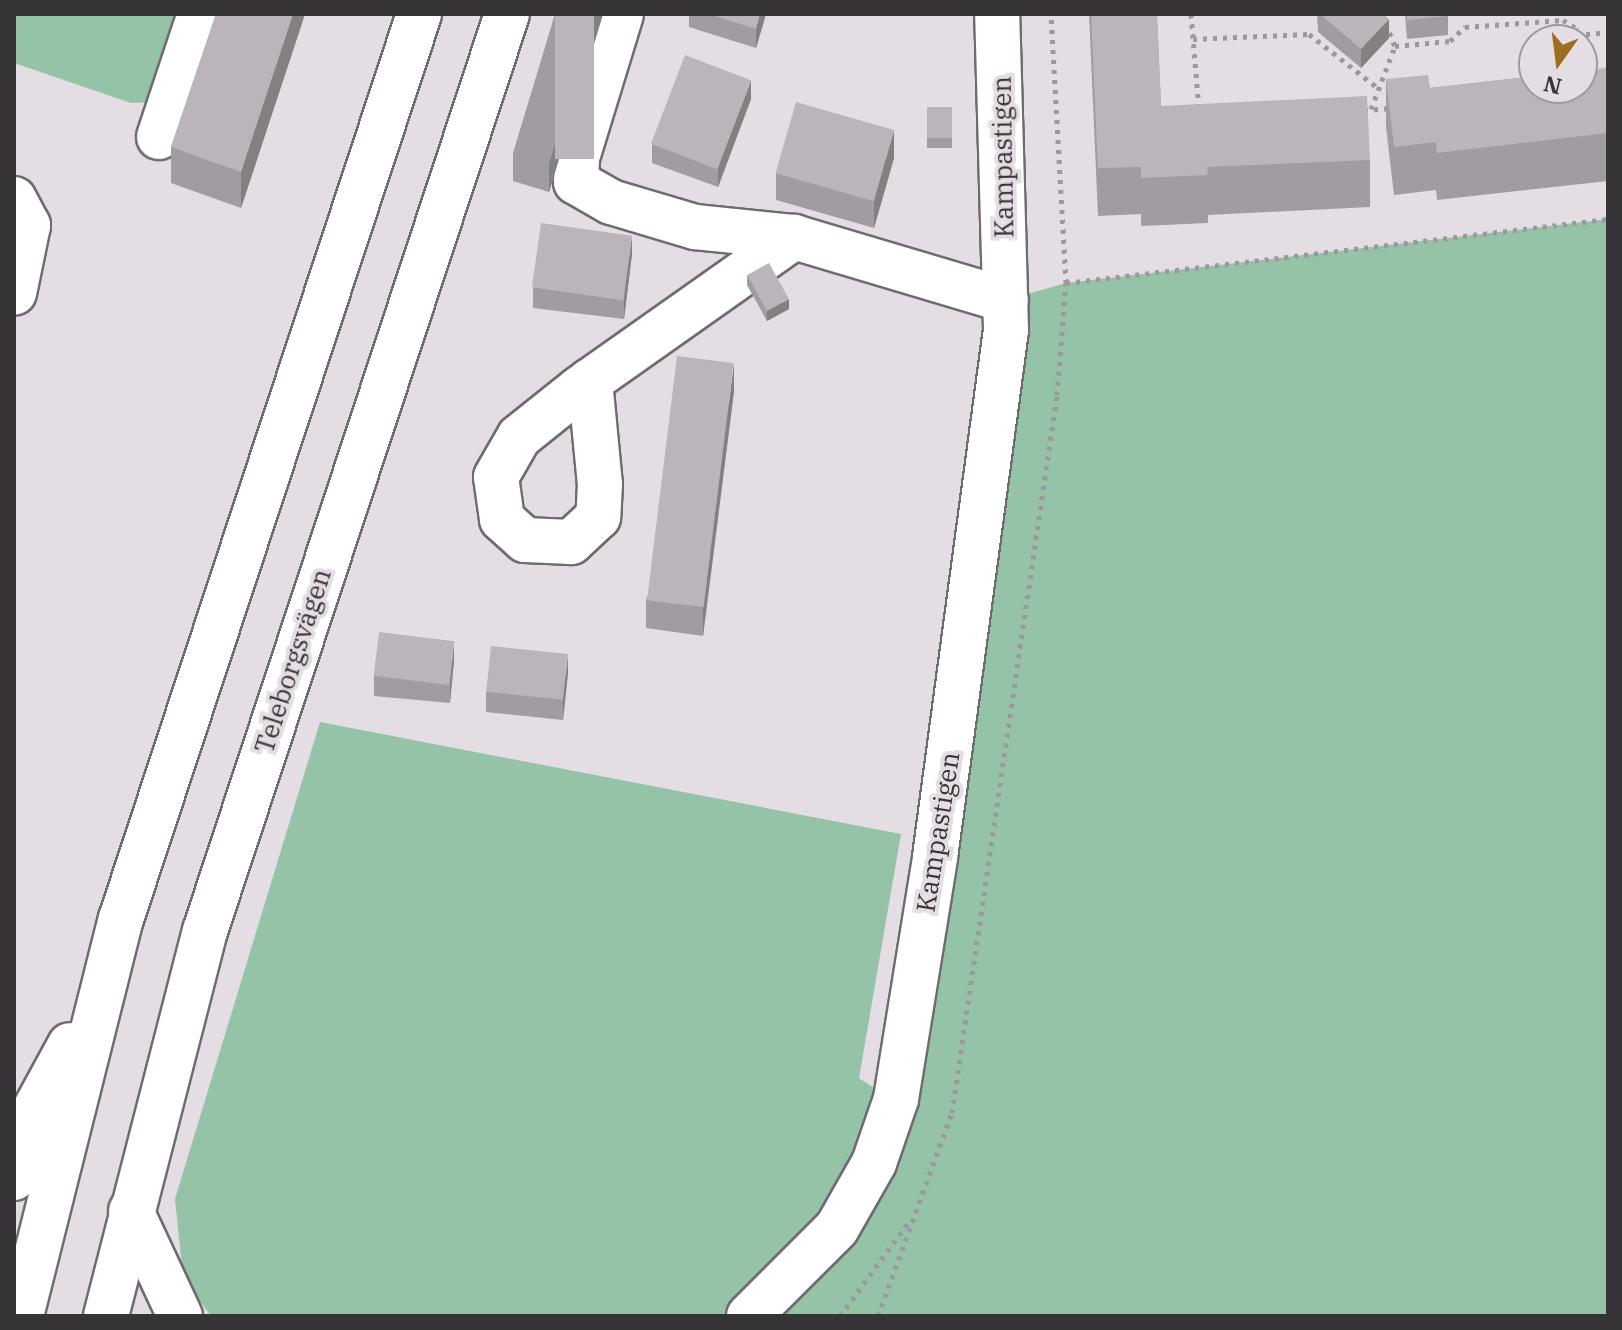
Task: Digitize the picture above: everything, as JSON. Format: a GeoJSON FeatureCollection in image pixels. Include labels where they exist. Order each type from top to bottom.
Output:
{"type":"FeatureCollection","features":[{"type":"Feature","properties":{"kind":"main road"},"geometry":{"type":"LineString","coordinates":[[159,137],[200,14]]}},
{"type":"Feature","properties":{"kind":"main road"},"geometry":{"type":"LineString","coordinates":[[21,1316],[98,994],[419,14]]}},
{"type":"Feature","properties":{"kind":"main road","name":"Teleborgsvägen"},"geometry":{"type":"LineString","coordinates":[[106,1316],[205,931],[507,14]]}},
{"type":"Feature","properties":{"kind":"main road"},"geometry":{"type":"LineString","coordinates":[[621,14],[577,158],[576,182],[611,202],[695,227],[794,237],[1006,300]]}},
{"type":"Feature","properties":{"kind":"main road","name":"Kampastigen"},"geometry":{"type":"LineString","coordinates":[[749,1316],[837,1228],[874,1163],[896,1099],[968,628],[1006,330],[997,14]]}},
{"type":"Feature","properties":{"kind":"main road"},"geometry":{"type":"LineString","coordinates":[[14,199],[28,225],[14,293]]}},
{"type":"Feature","properties":{"kind":"main road"},"geometry":{"type":"LineString","coordinates":[[590,381],[794,237]]}},
{"type":"Feature","properties":{"kind":"main road"},"geometry":{"type":"LineString","coordinates":[[14,1178],[34,1111],[98,994]]}},
{"type":"Feature","properties":{"kind":"main road"},"geometry":{"type":"LineString","coordinates":[[131,1211],[180,1316]]}},
{"type":"Feature","properties":{"kind":"path"},"geometry":{"type":"LineString","coordinates":[[1191,14],[1200,123]]}},
{"type":"Feature","properties":{"kind":"path"},"geometry":{"type":"LineString","coordinates":[[1371,109],[1395,46],[1382,14]]}},
{"type":"Feature","properties":{"kind":"path"},"geometry":{"type":"LineString","coordinates":[[1395,46],[1450,41],[1465,27],[1563,20],[1570,24]]}},
{"type":"Feature","properties":{"kind":"path"},"geometry":{"type":"LineString","coordinates":[[1193,39],[1309,34],[1378,88]]}},
{"type":"Feature","properties":{"kind":"path"},"geometry":{"type":"LineString","coordinates":[[1355,111],[1401,107]]}},
{"type":"Feature","properties":{"kind":"path"},"geometry":{"type":"LineString","coordinates":[[1066,283],[1608,219]]}},
{"type":"Feature","properties":{"kind":"path"},"geometry":{"type":"LineString","coordinates":[[840,1316],[914,1214]]}},
{"type":"Feature","properties":{"kind":"green space"},"geometry":{"type":"Polygon","coordinates":[[[14,14],[168,14],[182,19],[155,102],[131,103],[14,63],[14,14]]]}},
{"type":"Feature","properties":{"kind":"green space"},"geometry":{"type":"Polygon","coordinates":[[[1608,219],[1608,1316],[749,1316],[874,1163],[1006,300],[1066,283],[1608,219]]]}},
{"type":"Feature","properties":{"kind":"green space"},"geometry":{"type":"Polygon","coordinates":[[[320,722],[901,834],[859,1078],[880,1092],[820,1223],[770,1287],[723,1316],[211,1316],[183,1277],[175,1199],[320,722]]]}},
{"type":"Feature","properties":{"kind":"building"},"geometry":{"type":"Polygon","coordinates":[[[216,14],[293,14],[241,172],[171,147],[216,14]]]}},
{"type":"Feature","properties":{"kind":"building"},"geometry":{"type":"Polygon","coordinates":[[[555,14],[594,14],[594,159],[555,159],[555,14]]]}},
{"type":"Feature","properties":{"kind":"building"},"geometry":{"type":"Polygon","coordinates":[[[709,14],[760,14],[756,29],[709,14]]]}},
{"type":"Feature","properties":{"kind":"building"},"geometry":{"type":"Polygon","coordinates":[[[1091,14],[1157,14],[1161,106],[1367,96],[1370,160],[1207,167],[1208,175],[1141,178],[1141,167],[1098,168],[1091,14]]]}},
{"type":"Feature","properties":{"kind":"building"},"geometry":{"type":"Polygon","coordinates":[[[1320,14],[1383,14],[1389,19],[1361,49],[1320,14]]]}},
{"type":"Feature","properties":{"kind":"building"},"geometry":{"type":"Polygon","coordinates":[[[1407,14],[1448,14],[1448,16],[1407,20],[1407,14]]]}},
{"type":"Feature","properties":{"kind":"building"},"geometry":{"type":"Polygon","coordinates":[[[685,55],[751,80],[717,169],[651,144],[685,55]]]}},
{"type":"Feature","properties":{"kind":"building"},"geometry":{"type":"Polygon","coordinates":[[[1608,68],[1608,133],[1437,153],[1436,142],[1394,147],[1386,79],[1428,75],[1430,88],[1518,78],[1518,104],[1598,104],[1598,69],[1608,68]]]}},
{"type":"Feature","properties":{"kind":"building"},"geometry":{"type":"Polygon","coordinates":[[[796,102],[894,130],[874,201],[776,173],[796,102]]]}},
{"type":"Feature","properties":{"kind":"building"},"geometry":{"type":"Polygon","coordinates":[[[927,107],[952,107],[952,138],[927,138],[927,107]]]}},
{"type":"Feature","properties":{"kind":"building"},"geometry":{"type":"Polygon","coordinates":[[[541,223],[632,236],[623,300],[532,287],[541,223]]]}},
{"type":"Feature","properties":{"kind":"building"},"geometry":{"type":"Polygon","coordinates":[[[769,263],[789,299],[767,311],[747,275],[769,263]]]}},
{"type":"Feature","properties":{"kind":"building"},"geometry":{"type":"Polygon","coordinates":[[[677,356],[734,363],[704,607],[647,600],[677,356]]]}},
{"type":"Feature","properties":{"kind":"building"},"geometry":{"type":"Polygon","coordinates":[[[379,632],[454,641],[449,685],[374,676],[379,632]]]}},
{"type":"Feature","properties":{"kind":"building"},"geometry":{"type":"Polygon","coordinates":[[[491,646],[568,654],[563,700],[486,692],[491,646]]]}}]}
